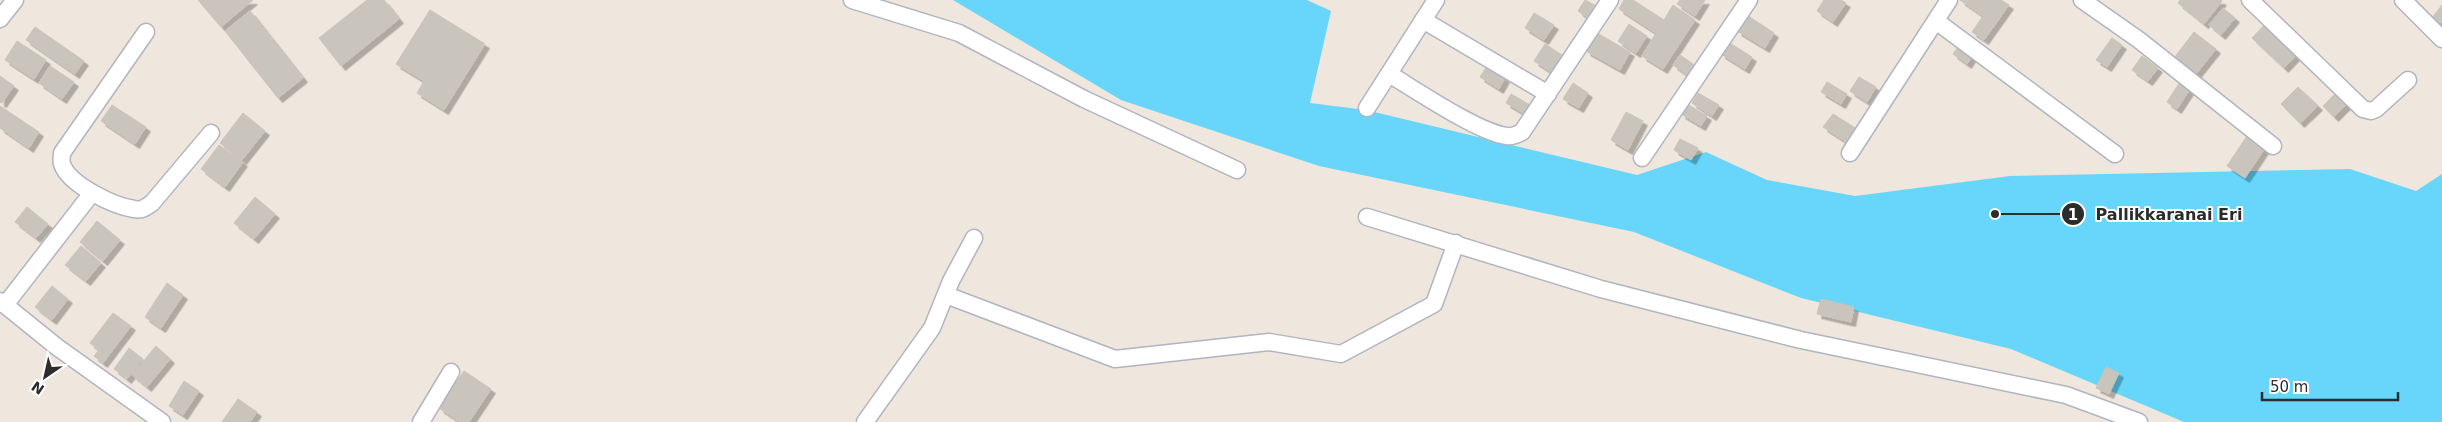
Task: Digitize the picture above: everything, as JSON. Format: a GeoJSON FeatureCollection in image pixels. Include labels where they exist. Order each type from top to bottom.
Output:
{"type":"FeatureCollection","features":[{"type":"Feature","properties":{"kind":"street"},"geometry":{"type":"LineString","coordinates":[[0,19],[14,0]]}},
{"type":"Feature","properties":{"kind":"street"},"geometry":{"type":"LineString","coordinates":[[852,0],[910,20],[959,33],[1084,99],[1237,170]]}},
{"type":"Feature","properties":{"kind":"street"},"geometry":{"type":"LineString","coordinates":[[1367,108],[1436,0]]}},
{"type":"Feature","properties":{"kind":"street"},"geometry":{"type":"LineString","coordinates":[[1389,74],[1465,119],[1508,136],[1522,132],[1610,0]]}},
{"type":"Feature","properties":{"kind":"street"},"geometry":{"type":"LineString","coordinates":[[1850,153],[1949,0]]}},
{"type":"Feature","properties":{"kind":"street"},"geometry":{"type":"LineString","coordinates":[[2082,0],[2139,40],[2273,146]]}},
{"type":"Feature","properties":{"kind":"street"},"geometry":{"type":"LineString","coordinates":[[2250,0],[2363,109],[2371,111],[2376,109],[2408,80]]}},
{"type":"Feature","properties":{"kind":"street"},"geometry":{"type":"LineString","coordinates":[[2403,0],[2442,39]]}},
{"type":"Feature","properties":{"kind":"street"},"geometry":{"type":"LineString","coordinates":[[1642,158],[1744,2]]}},
{"type":"Feature","properties":{"kind":"street"},"geometry":{"type":"LineString","coordinates":[[1423,20],[1548,94]]}},
{"type":"Feature","properties":{"kind":"street"},"geometry":{"type":"LineString","coordinates":[[1936,21],[2116,154]]}},
{"type":"Feature","properties":{"kind":"street"},"geometry":{"type":"LineString","coordinates":[[146,32],[62,153],[62,163],[67,172],[92,193],[135,209],[144,209],[152,203],[211,133]]}},
{"type":"Feature","properties":{"kind":"street"},"geometry":{"type":"LineString","coordinates":[[92,193],[2,303],[57,347],[162,422]]}},
{"type":"Feature","properties":{"kind":"street"},"geometry":{"type":"LineString","coordinates":[[1366,217],[1601,289],[1801,340],[2066,395],[2139,422]]}},
{"type":"Feature","properties":{"kind":"street"},"geometry":{"type":"LineString","coordinates":[[865,422],[932,328],[974,238]]}},
{"type":"Feature","properties":{"kind":"street"},"geometry":{"type":"LineString","coordinates":[[946,295],[1115,359],[1269,342],[1341,354],[1434,304],[1456,244]]}},
{"type":"Feature","properties":{"kind":"street"},"geometry":{"type":"LineString","coordinates":[[420,422],[451,372]]}},
{"type":"Feature","properties":{"kind":"water"},"geometry":{"type":"Polygon","coordinates":[[[953,0],[1307,0],[1331,11],[1310,103],[1366,110],[1637,175],[1706,152],[1767,180],[1855,196],[2010,176],[2350,169],[2416,191],[2442,174],[2442,422],[2184,422],[2011,349],[1801,298],[1634,232],[1319,166],[1121,100],[953,0]]]}},
{"type":"Feature","properties":{"kind":"building"},"geometry":{"type":"Polygon","coordinates":[[[198,0],[253,0],[221,27],[198,0]]]}},
{"type":"Feature","properties":{"kind":"building"},"geometry":{"type":"Polygon","coordinates":[[[367,0],[384,0],[399,19],[341,66],[319,38],[367,0]]]}},
{"type":"Feature","properties":{"kind":"building"},"geometry":{"type":"Polygon","coordinates":[[[1585,0],[1600,8],[1591,20],[1578,11],[1585,0]]]}},
{"type":"Feature","properties":{"kind":"building"},"geometry":{"type":"Polygon","coordinates":[[[1624,0],[1633,0],[1664,20],[1673,5],[1695,20],[1663,69],[1642,56],[1656,33],[1619,9],[1624,0]]]}},
{"type":"Feature","properties":{"kind":"building"},"geometry":{"type":"Polygon","coordinates":[[[1680,0],[1705,0],[1695,16],[1677,4],[1680,0]]]}},
{"type":"Feature","properties":{"kind":"building"},"geometry":{"type":"Polygon","coordinates":[[[1824,0],[1841,0],[1846,3],[1833,22],[1817,11],[1824,0]]]}},
{"type":"Feature","properties":{"kind":"building"},"geometry":{"type":"Polygon","coordinates":[[[1960,0],[2001,0],[2009,5],[1984,40],[1972,32],[1983,16],[1960,0]]]}},
{"type":"Feature","properties":{"kind":"building"},"geometry":{"type":"Polygon","coordinates":[[[2180,0],[2222,1],[2204,24],[2178,3],[2180,0]]]}},
{"type":"Feature","properties":{"kind":"building"},"geometry":{"type":"Polygon","coordinates":[[[2442,5],[2442,22],[2440,24],[2432,18],[2442,5]]]}},
{"type":"Feature","properties":{"kind":"building"},"geometry":{"type":"Polygon","coordinates":[[[2223,8],[2235,18],[2221,35],[2209,25],[2223,8]]]}},
{"type":"Feature","properties":{"kind":"building"},"geometry":{"type":"Polygon","coordinates":[[[430,10],[485,44],[444,110],[417,93],[424,81],[396,64],[430,10]]]}},
{"type":"Feature","properties":{"kind":"building"},"geometry":{"type":"Polygon","coordinates":[[[250,11],[303,78],[278,98],[225,31],[250,11]]]}},
{"type":"Feature","properties":{"kind":"building"},"geometry":{"type":"Polygon","coordinates":[[[1534,13],[1554,25],[1544,40],[1525,28],[1534,13]]]}},
{"type":"Feature","properties":{"kind":"building"},"geometry":{"type":"Polygon","coordinates":[[[1747,15],[1774,33],[1765,48],[1737,31],[1747,15]]]}},
{"type":"Feature","properties":{"kind":"building"},"geometry":{"type":"Polygon","coordinates":[[[2268,21],[2300,51],[2284,68],[2252,38],[2268,21]]]}},
{"type":"Feature","properties":{"kind":"building"},"geometry":{"type":"Polygon","coordinates":[[[1629,24],[1647,36],[1636,53],[1618,41],[1629,24]]]}},
{"type":"Feature","properties":{"kind":"building"},"geometry":{"type":"Polygon","coordinates":[[[35,27],[84,61],[75,74],[26,40],[35,27]]]}},
{"type":"Feature","properties":{"kind":"building"},"geometry":{"type":"Polygon","coordinates":[[[2194,32],[2216,49],[2196,74],[2174,58],[2194,32]]]}},
{"type":"Feature","properties":{"kind":"building"},"geometry":{"type":"Polygon","coordinates":[[[1597,33],[1630,52],[1620,70],[1586,51],[1597,33]]]}},
{"type":"Feature","properties":{"kind":"building"},"geometry":{"type":"Polygon","coordinates":[[[2112,38],[2122,45],[2107,67],[2096,60],[2112,38]]]}},
{"type":"Feature","properties":{"kind":"building"},"geometry":{"type":"Polygon","coordinates":[[[17,41],[46,60],[34,79],[5,60],[17,41]]]}},
{"type":"Feature","properties":{"kind":"building"},"geometry":{"type":"Polygon","coordinates":[[[1728,42],[1752,57],[1745,69],[1721,54],[1728,42]]]}},
{"type":"Feature","properties":{"kind":"building"},"geometry":{"type":"Polygon","coordinates":[[[1545,44],[1562,55],[1551,72],[1534,61],[1545,44]]]}},
{"type":"Feature","properties":{"kind":"building"},"geometry":{"type":"Polygon","coordinates":[[[1960,44],[1974,53],[1967,64],[1953,54],[1960,44]]]}},
{"type":"Feature","properties":{"kind":"building"},"geometry":{"type":"Polygon","coordinates":[[[1680,55],[1700,69],[1693,79],[1673,65],[1680,55]]]}},
{"type":"Feature","properties":{"kind":"building"},"geometry":{"type":"Polygon","coordinates":[[[2142,56],[2158,68],[2148,81],[2132,70],[2142,56]]]}},
{"type":"Feature","properties":{"kind":"building"},"geometry":{"type":"Polygon","coordinates":[[[50,66],[74,82],[62,99],[39,83],[50,66]]]}},
{"type":"Feature","properties":{"kind":"building"},"geometry":{"type":"Polygon","coordinates":[[[1487,66],[1505,78],[1499,89],[1480,77],[1487,66]]]}},
{"type":"Feature","properties":{"kind":"building"},"geometry":{"type":"Polygon","coordinates":[[[0,76],[14,86],[2,103],[0,102],[0,76]]]}},
{"type":"Feature","properties":{"kind":"building"},"geometry":{"type":"Polygon","coordinates":[[[1859,77],[1876,87],[1867,102],[1850,91],[1859,77]]]}},
{"type":"Feature","properties":{"kind":"building"},"geometry":{"type":"Polygon","coordinates":[[[1827,82],[1847,94],[1841,104],[1821,92],[1827,82]]]}},
{"type":"Feature","properties":{"kind":"building"},"geometry":{"type":"Polygon","coordinates":[[[2180,82],[2190,89],[2177,109],[2167,102],[2180,82]]]}},
{"type":"Feature","properties":{"kind":"building"},"geometry":{"type":"Polygon","coordinates":[[[1573,83],[1588,93],[1579,108],[1563,99],[1573,83]]]}},
{"type":"Feature","properties":{"kind":"building"},"geometry":{"type":"Polygon","coordinates":[[[2298,87],[2318,106],[2300,123],[2281,104],[2298,87]]]}},
{"type":"Feature","properties":{"kind":"building"},"geometry":{"type":"Polygon","coordinates":[[[2338,91],[2350,101],[2334,117],[2323,106],[2338,91]]]}},
{"type":"Feature","properties":{"kind":"building"},"geometry":{"type":"Polygon","coordinates":[[[1698,93],[1719,105],[1712,116],[1692,103],[1698,93]]]}},
{"type":"Feature","properties":{"kind":"building"},"geometry":{"type":"Polygon","coordinates":[[[1511,94],[1530,105],[1525,114],[1506,103],[1511,94]]]}},
{"type":"Feature","properties":{"kind":"building"},"geometry":{"type":"Polygon","coordinates":[[[1687,104],[1707,116],[1701,126],[1681,114],[1687,104]]]}},
{"type":"Feature","properties":{"kind":"building"},"geometry":{"type":"Polygon","coordinates":[[[112,105],[146,127],[135,144],[101,121],[112,105]]]}},
{"type":"Feature","properties":{"kind":"building"},"geometry":{"type":"Polygon","coordinates":[[[0,106],[39,132],[29,148],[0,128],[0,106]]]}},
{"type":"Feature","properties":{"kind":"building"},"geometry":{"type":"Polygon","coordinates":[[[1626,112],[1643,121],[1628,150],[1611,140],[1626,112]]]}},
{"type":"Feature","properties":{"kind":"building"},"geometry":{"type":"Polygon","coordinates":[[[243,113],[265,131],[242,160],[220,143],[243,113]]]}},
{"type":"Feature","properties":{"kind":"building"},"geometry":{"type":"Polygon","coordinates":[[[1833,114],[1857,129],[1848,143],[1823,127],[1833,114]]]}},
{"type":"Feature","properties":{"kind":"building"},"geometry":{"type":"Polygon","coordinates":[[[2249,133],[2267,145],[2245,178],[2227,166],[2249,133]]]}},
{"type":"Feature","properties":{"kind":"building"},"geometry":{"type":"Polygon","coordinates":[[[1680,139],[1698,148],[1691,160],[1674,150],[1680,139]]]}},
{"type":"Feature","properties":{"kind":"building"},"geometry":{"type":"Polygon","coordinates":[[[219,145],[243,162],[225,187],[201,169],[219,145]]]}},
{"type":"Feature","properties":{"kind":"building"},"geometry":{"type":"Polygon","coordinates":[[[255,197],[275,214],[254,239],[234,223],[255,197]]]}},
{"type":"Feature","properties":{"kind":"building"},"geometry":{"type":"Polygon","coordinates":[[[27,207],[48,224],[36,238],[15,222],[27,207]]]}},
{"type":"Feature","properties":{"kind":"building"},"geometry":{"type":"Polygon","coordinates":[[[97,221],[120,240],[103,261],[80,242],[97,221]]]}},
{"type":"Feature","properties":{"kind":"building"},"geometry":{"type":"Polygon","coordinates":[[[81,246],[101,263],[86,281],[65,265],[81,246]]]}},
{"type":"Feature","properties":{"kind":"building"},"geometry":{"type":"Polygon","coordinates":[[[167,283],[183,295],[161,328],[145,317],[167,283]]]}},
{"type":"Feature","properties":{"kind":"building"},"geometry":{"type":"Polygon","coordinates":[[[52,286],[68,299],[52,320],[35,307],[52,286]]]}},
{"type":"Feature","properties":{"kind":"building"},"geometry":{"type":"Polygon","coordinates":[[[1821,299],[1854,307],[1851,322],[1817,314],[1821,299]]]}},
{"type":"Feature","properties":{"kind":"building"},"geometry":{"type":"Polygon","coordinates":[[[113,313],[131,326],[103,363],[94,356],[99,350],[90,343],[113,313]]]}},
{"type":"Feature","properties":{"kind":"building"},"geometry":{"type":"Polygon","coordinates":[[[156,346],[170,359],[147,387],[132,375],[156,346]]]}},
{"type":"Feature","properties":{"kind":"building"},"geometry":{"type":"Polygon","coordinates":[[[129,348],[143,359],[127,379],[114,369],[129,348]]]}},
{"type":"Feature","properties":{"kind":"building"},"geometry":{"type":"Polygon","coordinates":[[[2106,367],[2119,373],[2109,394],[2096,388],[2106,367]]]}},
{"type":"Feature","properties":{"kind":"building"},"geometry":{"type":"Polygon","coordinates":[[[464,371],[491,389],[469,422],[460,422],[439,408],[464,371]]]}},
{"type":"Feature","properties":{"kind":"building"},"geometry":{"type":"Polygon","coordinates":[[[184,381],[199,391],[183,415],[169,406],[184,381]]]}},
{"type":"Feature","properties":{"kind":"building"},"geometry":{"type":"Polygon","coordinates":[[[238,399],[257,412],[250,422],[222,422],[238,399]]]}},
{"type":"Feature","properties":{"kind":"place","name":"Pallikkaranai Eri"},"geometry":{"type":"Point","coordinates":[1995,214]}}]}
